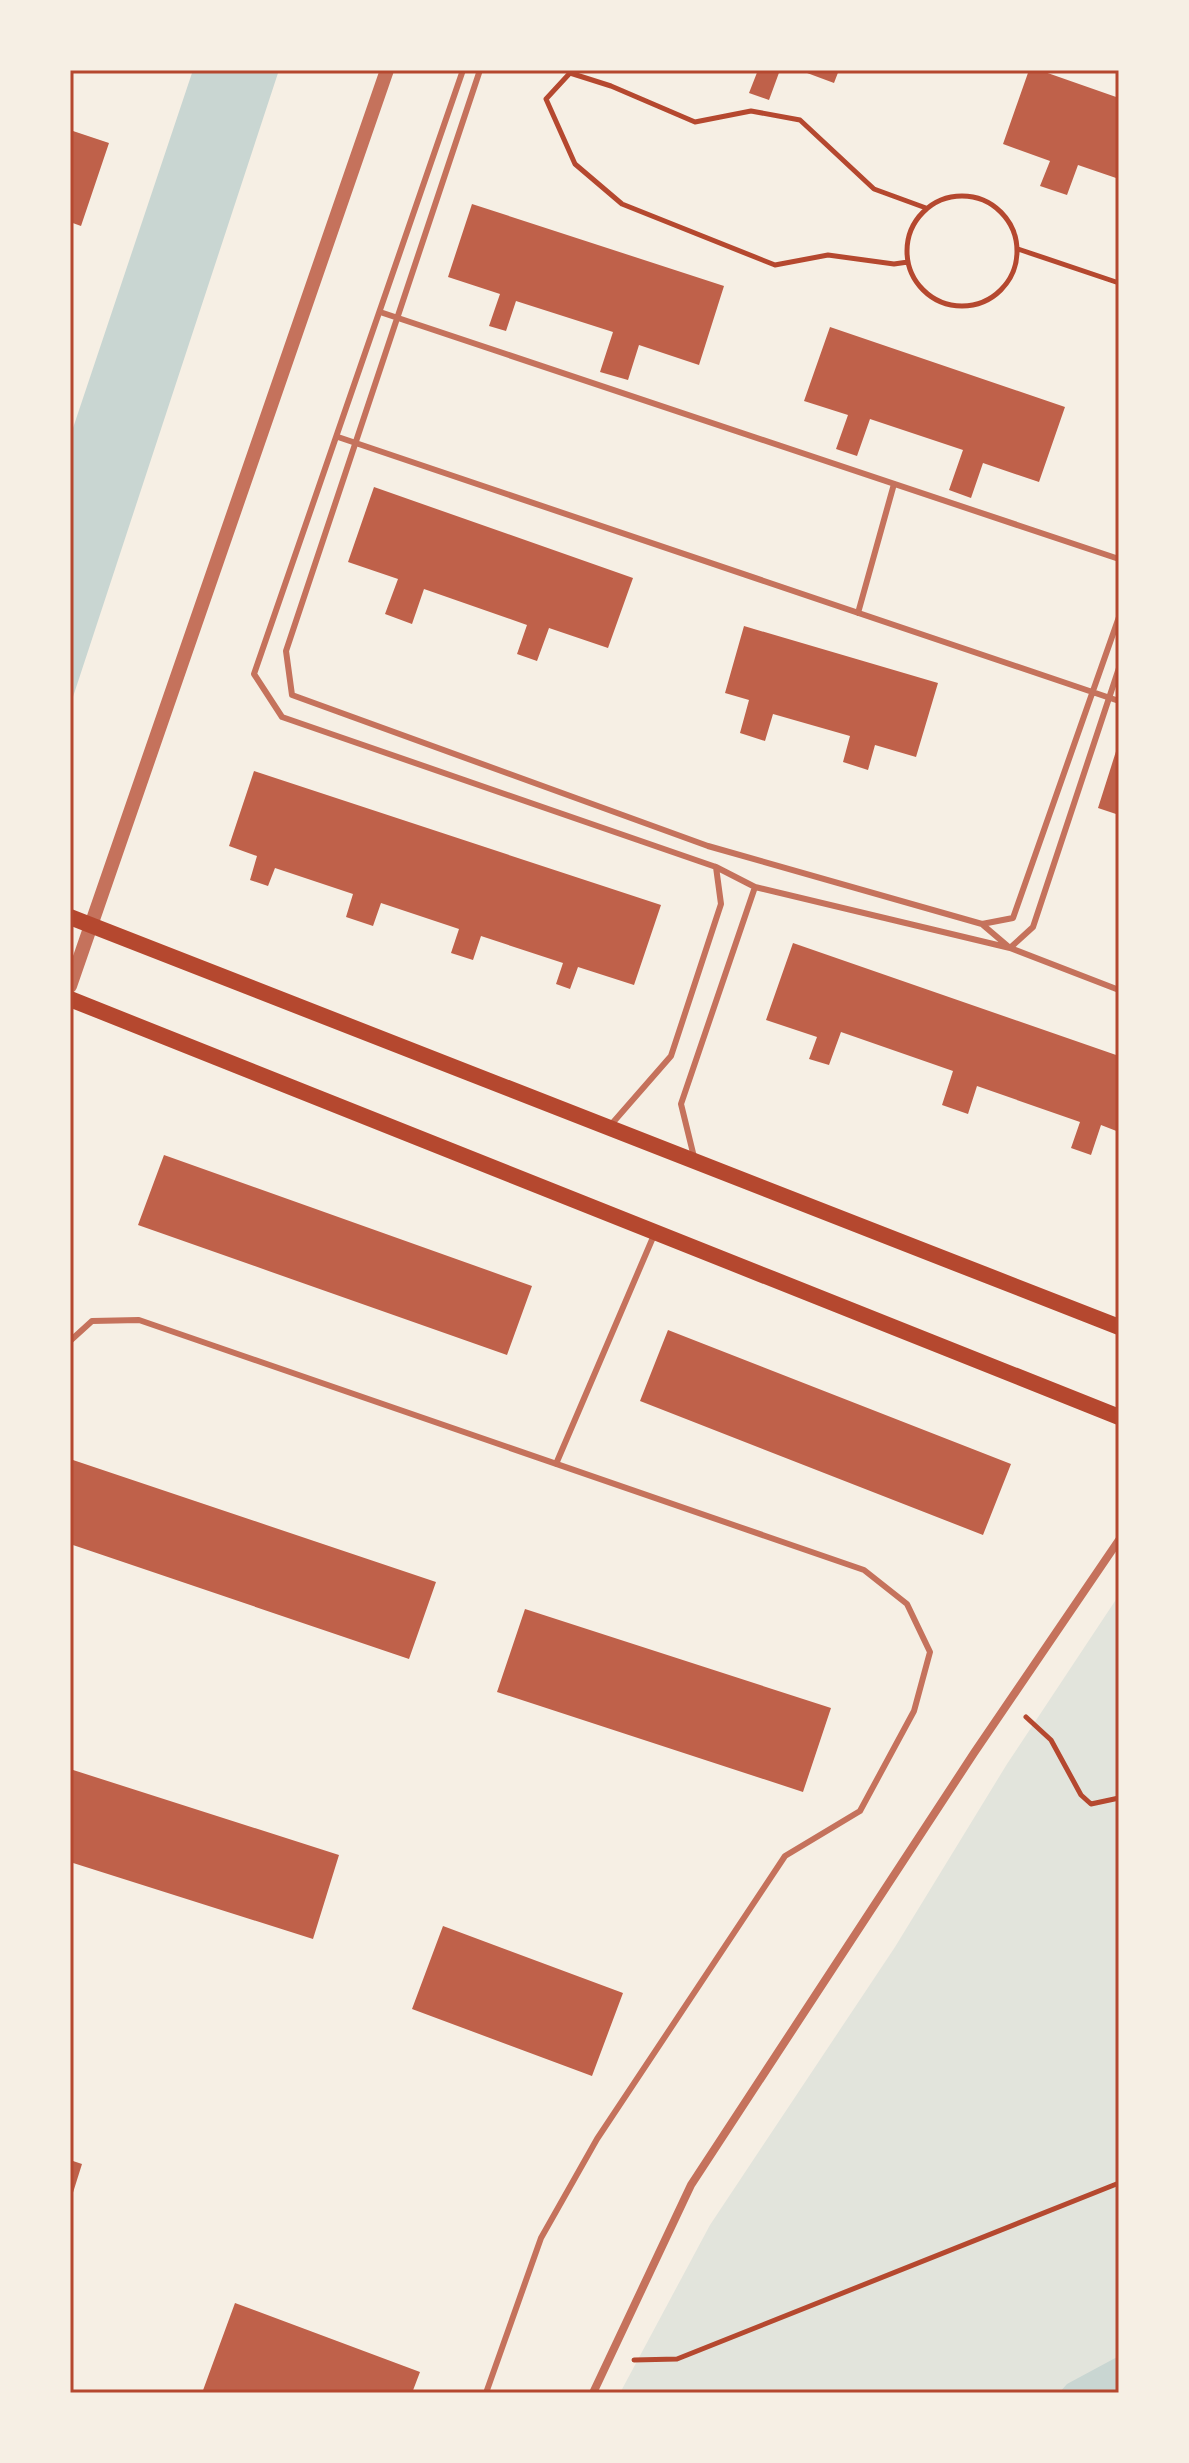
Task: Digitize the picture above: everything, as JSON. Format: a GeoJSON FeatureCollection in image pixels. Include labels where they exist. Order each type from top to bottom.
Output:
{"type":"FeatureCollection","features":[{"type":"Feature","properties":{"kind":"main road"},"geometry":{"type":"LineString","coordinates":[[70,917],[1119,1327]]}},
{"type":"Feature","properties":{"kind":"main road"},"geometry":{"type":"LineString","coordinates":[[70,999],[1119,1417]]}},
{"type":"Feature","properties":{"kind":"street"},"geometry":{"type":"LineString","coordinates":[[70,986],[387,70]]}},
{"type":"Feature","properties":{"kind":"street"},"geometry":{"type":"LineString","coordinates":[[593,2393],[691,2185],[1009,1701],[1119,1540]]}},
{"type":"Feature","properties":{"kind":"lane"},"geometry":{"type":"LineString","coordinates":[[463,70],[254,674],[282,717],[716,867],[755,887],[1010,948],[1119,990]]}},
{"type":"Feature","properties":{"kind":"lane"},"geometry":{"type":"LineString","coordinates":[[480,70],[286,651],[292,695],[708,846],[982,924],[1010,948]]}},
{"type":"Feature","properties":{"kind":"lane"},"geometry":{"type":"LineString","coordinates":[[380,312],[1119,559]]}},
{"type":"Feature","properties":{"kind":"lane"},"geometry":{"type":"LineString","coordinates":[[338,437],[1119,701]]}},
{"type":"Feature","properties":{"kind":"lane"},"geometry":{"type":"LineString","coordinates":[[858,613],[894,484]]}},
{"type":"Feature","properties":{"kind":"lane"},"geometry":{"type":"LineString","coordinates":[[982,924],[1013,918],[1119,617]]}},
{"type":"Feature","properties":{"kind":"lane"},"geometry":{"type":"LineString","coordinates":[[1010,948],[1033,927],[1119,668]]}},
{"type":"Feature","properties":{"kind":"lane"},"geometry":{"type":"LineString","coordinates":[[609,1127],[671,1056],[721,904],[716,867]]}},
{"type":"Feature","properties":{"kind":"lane"},"geometry":{"type":"LineString","coordinates":[[694,1161],[681,1104],[755,887]]}},
{"type":"Feature","properties":{"kind":"lane"},"geometry":{"type":"LineString","coordinates":[[556,1464],[656,1232]]}},
{"type":"Feature","properties":{"kind":"lane"},"geometry":{"type":"LineString","coordinates":[[70,1341],[92,1321],[139,1320],[864,1570],[907,1604],[930,1652],[914,1711],[860,1811],[785,1856],[597,2139],[541,2238],[486,2393]]}},
{"type":"Feature","properties":{"kind":"path"},"geometry":{"type":"LineString","coordinates":[[908,262],[894,264],[828,255],[775,265],[622,204],[575,164],[546,99],[570,73],[695,122],[751,111],[800,120],[874,189],[926,208]]}},
{"type":"Feature","properties":{"kind":"path"},"geometry":{"type":"LineString","coordinates":[[958,195],[992,204],[1014,231],[1018,249],[1015,267],[1006,284],[992,297],[974,305],[954,306],[936,300],[921,288],[908,262],[908,238],[914,222],[926,208],[958,195]]}},
{"type":"Feature","properties":{"kind":"path"},"geometry":{"type":"LineString","coordinates":[[1018,249],[1119,283]]}},
{"type":"Feature","properties":{"kind":"path"},"geometry":{"type":"LineString","coordinates":[[1009,1701],[1051,1740],[1081,1795],[1091,1804],[1119,1798]]}},
{"type":"Feature","properties":{"kind":"path"},"geometry":{"type":"LineString","coordinates":[[608,2360],[677,2359],[1119,2183]]}},
{"type":"Feature","properties":{"kind":"shaded area"},"geometry":{"type":"Polygon","coordinates":[[[193,70],[279,70],[70,706],[70,437],[193,70]]]}},
{"type":"Feature","properties":{"kind":"shaded area"},"geometry":{"type":"Polygon","coordinates":[[[1119,1595],[1119,2393],[620,2393],[710,2225],[895,1947],[1007,1764],[1119,1595]]]}},
{"type":"Feature","properties":{"kind":"shaded area"},"geometry":{"type":"Polygon","coordinates":[[[1119,2356],[1119,2393],[1059,2393],[1067,2384],[1119,2356]]]}},
{"type":"Feature","properties":{"kind":"building"},"geometry":{"type":"Polygon","coordinates":[[[758,70],[780,70],[769,100],[749,93],[758,70]]]}},
{"type":"Feature","properties":{"kind":"building"},"geometry":{"type":"Polygon","coordinates":[[[799,70],[839,70],[834,83],[799,70]]]}},
{"type":"Feature","properties":{"kind":"building"},"geometry":{"type":"Polygon","coordinates":[[[1029,70],[1039,70],[1119,98],[1119,179],[1078,165],[1067,195],[1040,186],[1050,161],[1003,144],[1029,70]]]}},
{"type":"Feature","properties":{"kind":"building"},"geometry":{"type":"Polygon","coordinates":[[[70,130],[109,143],[81,226],[70,222],[70,130]]]}},
{"type":"Feature","properties":{"kind":"building"},"geometry":{"type":"Polygon","coordinates":[[[472,204],[724,286],[699,365],[639,345],[628,380],[600,372],[613,332],[516,301],[506,331],[489,326],[500,294],[448,277],[472,204]]]}},
{"type":"Feature","properties":{"kind":"building"},"geometry":{"type":"Polygon","coordinates":[[[830,327],[1065,407],[1039,482],[983,463],[971,498],[949,490],[963,450],[870,419],[857,456],[836,449],[848,415],[804,401],[830,327]]]}},
{"type":"Feature","properties":{"kind":"building"},"geometry":{"type":"Polygon","coordinates":[[[374,487],[633,578],[608,648],[549,628],[537,661],[517,654],[527,625],[424,589],[412,624],[385,614],[398,579],[348,562],[374,487]]]}},
{"type":"Feature","properties":{"kind":"building"},"geometry":{"type":"Polygon","coordinates":[[[744,626],[938,683],[916,757],[875,745],[868,770],[843,762],[850,736],[773,714],[765,741],[740,733],[749,700],[725,693],[744,626]]]}},
{"type":"Feature","properties":{"kind":"building"},"geometry":{"type":"Polygon","coordinates":[[[1119,745],[1119,815],[1098,808],[1119,745]]]}},
{"type":"Feature","properties":{"kind":"building"},"geometry":{"type":"Polygon","coordinates":[[[254,771],[661,905],[634,985],[578,967],[570,989],[556,984],[563,963],[481,936],[473,960],[451,953],[459,929],[381,903],[373,926],[346,917],[353,894],[275,868],[268,886],[250,880],[257,856],[229,846],[254,771]]]}},
{"type":"Feature","properties":{"kind":"building"},"geometry":{"type":"Polygon","coordinates":[[[793,943],[1119,1056],[1119,1132],[1101,1125],[1091,1155],[1071,1148],[1080,1122],[977,1086],[968,1114],[942,1105],[953,1071],[841,1032],[829,1065],[809,1059],[817,1037],[766,1020],[793,943]]]}},
{"type":"Feature","properties":{"kind":"building"},"geometry":{"type":"Polygon","coordinates":[[[164,1155],[532,1286],[507,1355],[138,1225],[164,1155]]]}},
{"type":"Feature","properties":{"kind":"building"},"geometry":{"type":"Polygon","coordinates":[[[668,1330],[1011,1464],[983,1535],[640,1401],[668,1330]]]}},
{"type":"Feature","properties":{"kind":"building"},"geometry":{"type":"Polygon","coordinates":[[[70,1459],[436,1582],[409,1659],[70,1544],[70,1459]]]}},
{"type":"Feature","properties":{"kind":"building"},"geometry":{"type":"Polygon","coordinates":[[[525,1609],[831,1708],[803,1792],[497,1692],[525,1609]]]}},
{"type":"Feature","properties":{"kind":"building"},"geometry":{"type":"Polygon","coordinates":[[[70,1769],[339,1855],[313,1939],[70,1862],[70,1769]]]}},
{"type":"Feature","properties":{"kind":"building"},"geometry":{"type":"Polygon","coordinates":[[[443,1926],[623,1993],[592,2076],[412,2009],[443,1926]]]}},
{"type":"Feature","properties":{"kind":"building"},"geometry":{"type":"Polygon","coordinates":[[[70,2160],[82,2164],[71,2199],[70,2199],[70,2160]]]}},
{"type":"Feature","properties":{"kind":"building"},"geometry":{"type":"Polygon","coordinates":[[[235,2303],[420,2372],[412,2393],[202,2393],[235,2303]]]}}]}
